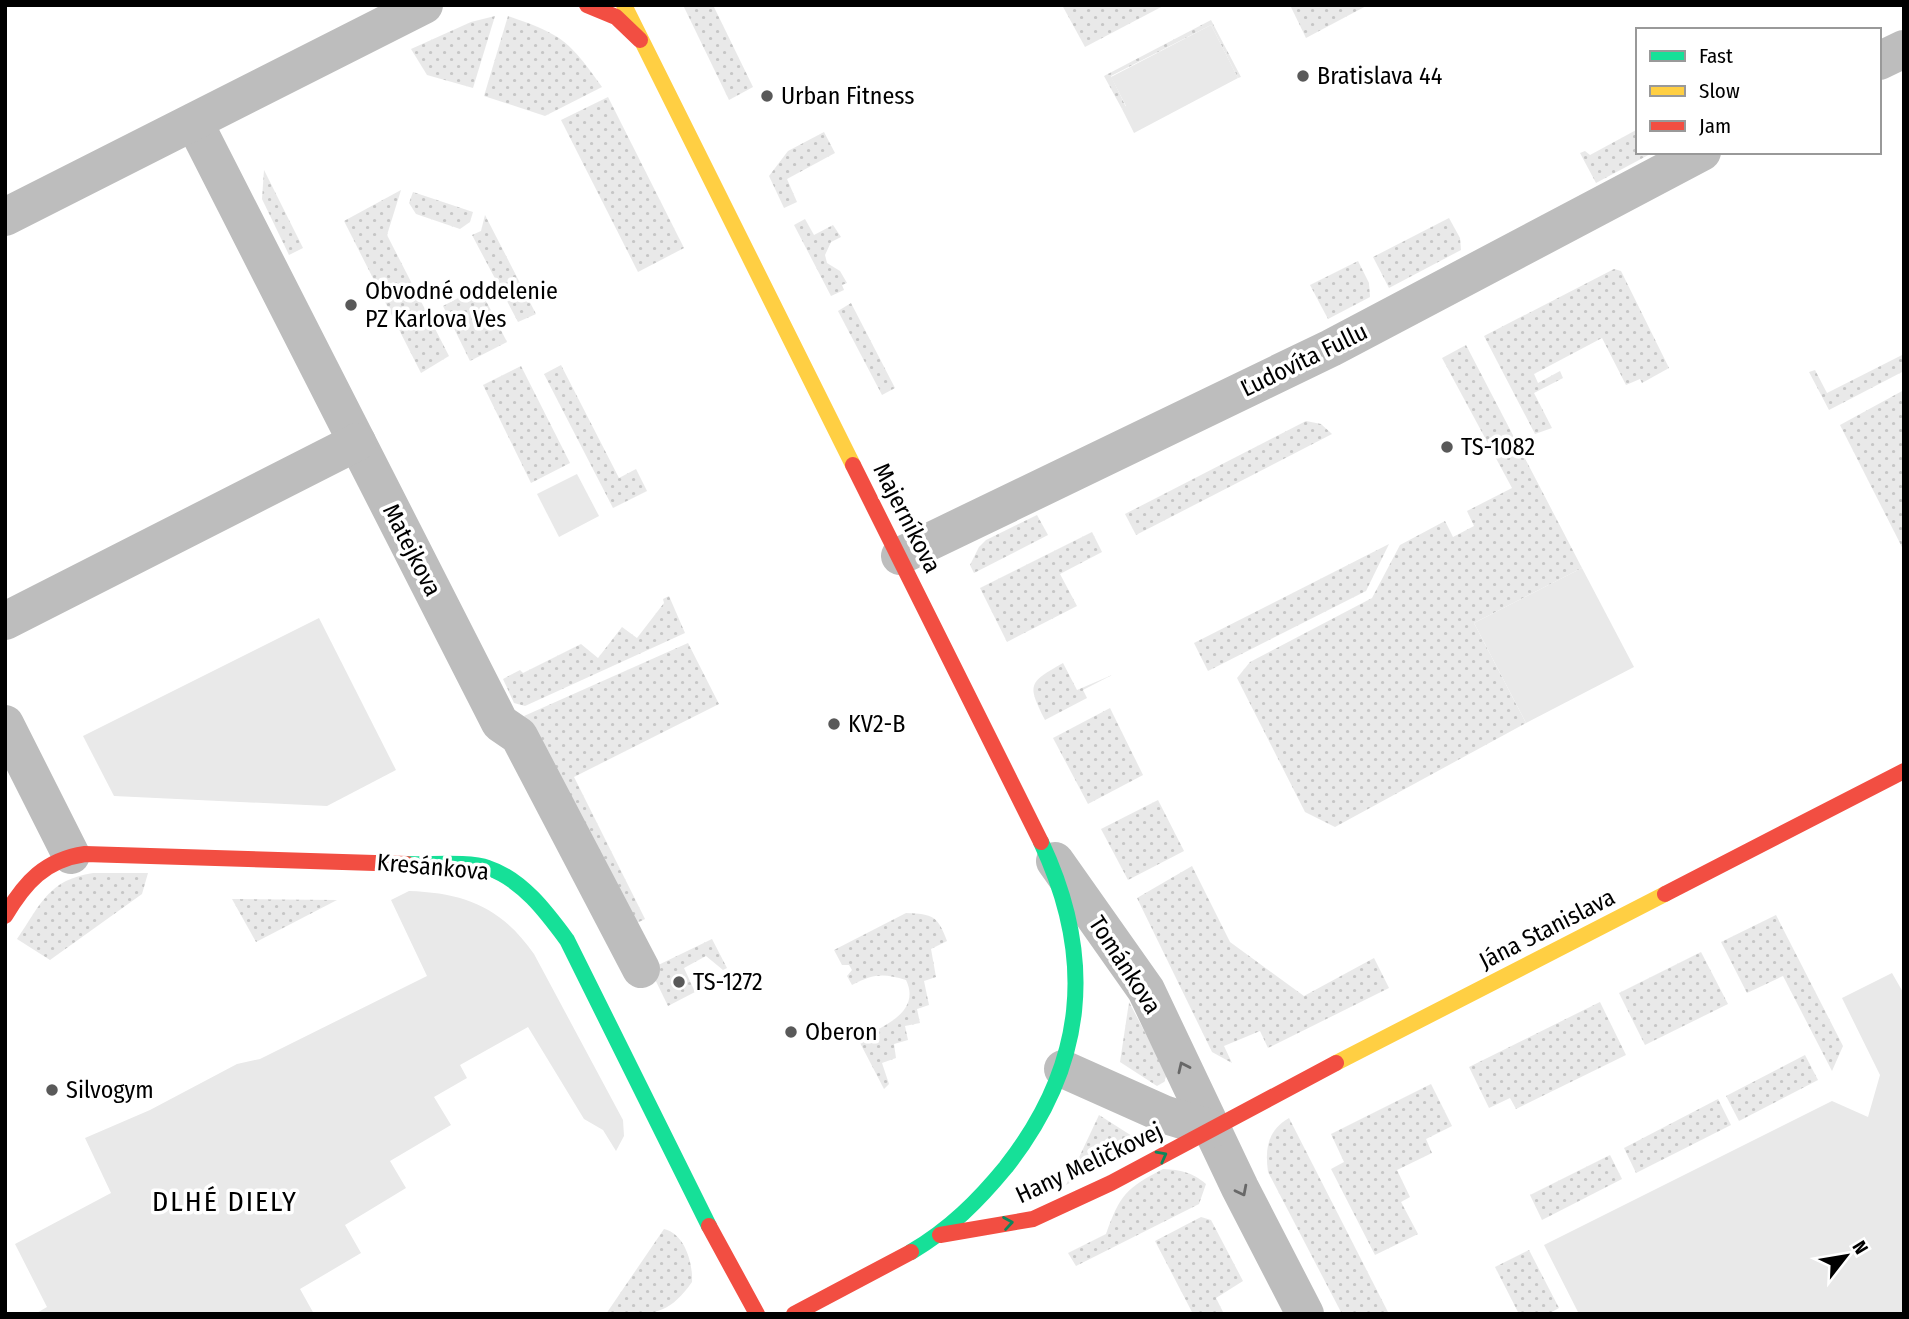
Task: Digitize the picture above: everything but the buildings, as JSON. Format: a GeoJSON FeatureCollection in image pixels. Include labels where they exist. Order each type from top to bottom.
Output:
{"type":"FeatureCollection","features":[{"type":"Feature","properties":{"kind":"street"},"geometry":{"type":"LineString","coordinates":[[5,217],[424,5]]}},
{"type":"Feature","properties":{"kind":"street"},"geometry":{"type":"LineString","coordinates":[[587,5],[616,17],[642,42]]}},
{"type":"Feature","properties":{"kind":"street","name":"Majerníkova"},"geometry":{"type":"LineString","coordinates":[[624,5],[1043,845],[1071,916],[1077,950],[1074,1023],[1063,1069]]}},
{"type":"Feature","properties":{"kind":"street"},"geometry":{"type":"LineString","coordinates":[[1881,60],[1904,48]]}},
{"type":"Feature","properties":{"kind":"street","name":"Matejkova"},"geometry":{"type":"LineString","coordinates":[[194,122],[500,723],[519,736],[641,969]]}},
{"type":"Feature","properties":{"kind":"street","name":"Ľudovíta Fullu"},"geometry":{"type":"LineString","coordinates":[[900,556],[1331,348],[1698,154]]}},
{"type":"Feature","properties":{"kind":"street"},"geometry":{"type":"LineString","coordinates":[[5,621],[358,442]]}},
{"type":"Feature","properties":{"kind":"street"},"geometry":{"type":"LineString","coordinates":[[5,724],[71,855]]}},
{"type":"Feature","properties":{"kind":"street","name":"Jána Stanislava"},"geometry":{"type":"LineString","coordinates":[[1212,1129],[1904,771]]}},
{"type":"Feature","properties":{"kind":"street","name":"Tománkova"},"geometry":{"type":"LineString","coordinates":[[1043,845],[1146,990],[1305,1314]]}},
{"type":"Feature","properties":{"kind":"street","name":"Kresánkova"},"geometry":{"type":"LineString","coordinates":[[5,916],[20,888],[33,874],[48,863],[71,855],[358,860],[487,867],[514,880],[543,907],[567,940],[707,1222],[757,1314]]}},
{"type":"Feature","properties":{"kind":"street"},"geometry":{"type":"LineString","coordinates":[[1063,1069],[1166,1115],[1212,1129]]}},
{"type":"Feature","properties":{"kind":"street","name":"Hany Meličkovej"},"geometry":{"type":"LineString","coordinates":[[794,1314],[940,1235],[978,1199],[1014,1158],[1050,1102],[1063,1069]]}},
{"type":"Feature","properties":{"kind":"street","name":"Hany Meličkovej"},"geometry":{"type":"LineString","coordinates":[[940,1235],[1033,1219],[1111,1184],[1212,1129]]}},
{"type":"Feature","properties":{"kind":"shaded area"},"geometry":{"type":"Polygon","coordinates":[[[683,5],[713,5],[753,87],[729,100],[683,5]]]}},
{"type":"Feature","properties":{"kind":"shaded area"},"geometry":{"type":"Polygon","coordinates":[[[1062,5],[1165,5],[1085,47],[1062,5]]]}},
{"type":"Feature","properties":{"kind":"shaded area"},"geometry":{"type":"Polygon","coordinates":[[[1290,5],[1368,5],[1306,38],[1290,5]]]}},
{"type":"Feature","properties":{"kind":"shaded area"},"geometry":{"type":"Polygon","coordinates":[[[495,16],[473,88],[427,75],[411,49],[471,22],[495,16]]]}},
{"type":"Feature","properties":{"kind":"shaded area"},"geometry":{"type":"Polygon","coordinates":[[[508,16],[553,34],[563,41],[602,87],[545,116],[484,96],[508,16]]]}},
{"type":"Feature","properties":{"kind":"shaded area"},"geometry":{"type":"Polygon","coordinates":[[[1211,20],[1241,77],[1238,78],[1211,25],[1111,76],[1126,107],[1122,109],[1104,76],[1211,20]]]}},
{"type":"Feature","properties":{"kind":"shaded area"},"geometry":{"type":"Polygon","coordinates":[[[1211,25],[1238,78],[1134,133],[1122,109],[1126,106],[1111,77],[1211,25]]]}},
{"type":"Feature","properties":{"kind":"shaded area"},"geometry":{"type":"Polygon","coordinates":[[[608,97],[684,248],[638,272],[561,120],[608,97]]]}},
{"type":"Feature","properties":{"kind":"shaded area"},"geometry":{"type":"Polygon","coordinates":[[[1636,130],[1636,154],[1650,154],[1596,183],[1580,153],[1585,151],[1590,155],[1636,130]]]}},
{"type":"Feature","properties":{"kind":"shaded area"},"geometry":{"type":"Polygon","coordinates":[[[824,132],[835,153],[787,179],[797,202],[784,208],[769,176],[788,151],[824,132]]]}},
{"type":"Feature","properties":{"kind":"shaded area"},"geometry":{"type":"Polygon","coordinates":[[[264,170],[303,248],[289,255],[262,199],[264,170]]]}},
{"type":"Feature","properties":{"kind":"shaded area"},"geometry":{"type":"Polygon","coordinates":[[[401,190],[387,235],[449,356],[421,373],[344,221],[401,190]]]}},
{"type":"Feature","properties":{"kind":"shaded area"},"geometry":{"type":"Polygon","coordinates":[[[413,192],[473,212],[470,222],[460,229],[416,214],[409,203],[413,192]]]}},
{"type":"Feature","properties":{"kind":"shaded area"},"geometry":{"type":"Polygon","coordinates":[[[485,215],[536,314],[518,322],[472,235],[481,231],[485,215]]]}},
{"type":"Feature","properties":{"kind":"shaded area"},"geometry":{"type":"Polygon","coordinates":[[[1449,218],[1460,238],[1461,250],[1389,288],[1373,257],[1449,218]]]}},
{"type":"Feature","properties":{"kind":"shaded area"},"geometry":{"type":"Polygon","coordinates":[[[805,219],[814,235],[833,225],[841,237],[831,242],[825,255],[827,263],[840,271],[847,283],[842,285],[844,290],[831,296],[794,225],[805,219]]]}},
{"type":"Feature","properties":{"kind":"shaded area"},"geometry":{"type":"Polygon","coordinates":[[[1358,261],[1369,283],[1370,297],[1328,319],[1310,285],[1358,261]]]}},
{"type":"Feature","properties":{"kind":"shaded area"},"geometry":{"type":"Polygon","coordinates":[[[1614,269],[1621,271],[1669,368],[1642,383],[1640,379],[1626,385],[1602,338],[1534,374],[1538,383],[1560,371],[1563,378],[1534,393],[1552,428],[1535,434],[1484,336],[1614,269]]]}},
{"type":"Feature","properties":{"kind":"shaded area"},"geometry":{"type":"Polygon","coordinates":[[[479,287],[507,342],[470,361],[443,306],[479,287]]]}},
{"type":"Feature","properties":{"kind":"shaded area"},"geometry":{"type":"Polygon","coordinates":[[[851,303],[895,388],[882,395],[838,311],[851,303]]]}},
{"type":"Feature","properties":{"kind":"shaded area"},"geometry":{"type":"Polygon","coordinates":[[[1466,345],[1582,568],[1474,623],[1526,723],[1335,827],[1305,812],[1237,678],[1250,662],[1372,598],[1400,545],[1445,521],[1453,537],[1474,526],[1467,511],[1512,488],[1442,358],[1466,345]]]}},
{"type":"Feature","properties":{"kind":"shaded area"},"geometry":{"type":"Polygon","coordinates":[[[1904,354],[1904,371],[1829,410],[1809,372],[1815,370],[1827,393],[1904,354]]]}},
{"type":"Feature","properties":{"kind":"shaded area"},"geometry":{"type":"Polygon","coordinates":[[[561,365],[619,478],[636,469],[647,491],[613,508],[544,374],[561,365]]]}},
{"type":"Feature","properties":{"kind":"shaded area"},"geometry":{"type":"Polygon","coordinates":[[[521,366],[570,463],[531,483],[483,385],[521,366]]]}},
{"type":"Feature","properties":{"kind":"shaded area"},"geometry":{"type":"Polygon","coordinates":[[[1904,390],[1904,551],[1840,425],[1904,390]]]}},
{"type":"Feature","properties":{"kind":"shaded area"},"geometry":{"type":"Polygon","coordinates":[[[1306,421],[1321,424],[1332,434],[1136,535],[1125,514],[1306,421]]]}},
{"type":"Feature","properties":{"kind":"shaded area"},"geometry":{"type":"Polygon","coordinates":[[[577,474],[599,516],[559,537],[537,494],[577,474]]]}},
{"type":"Feature","properties":{"kind":"shaded area"},"geometry":{"type":"Polygon","coordinates":[[[1037,515],[1048,535],[974,573],[970,565],[979,547],[986,540],[1037,515]]]}},
{"type":"Feature","properties":{"kind":"shaded area"},"geometry":{"type":"Polygon","coordinates":[[[1092,532],[1102,552],[1060,574],[1077,606],[1007,642],[980,588],[1092,532]]]}},
{"type":"Feature","properties":{"kind":"shaded area"},"geometry":{"type":"Polygon","coordinates":[[[1389,544],[1366,591],[1208,671],[1194,643],[1389,544]]]}},
{"type":"Feature","properties":{"kind":"shaded area"},"geometry":{"type":"Polygon","coordinates":[[[1582,568],[1634,667],[1526,723],[1474,623],[1582,568]]]}},
{"type":"Feature","properties":{"kind":"shaded area"},"geometry":{"type":"Polygon","coordinates":[[[669,596],[685,633],[525,706],[514,703],[503,679],[520,670],[523,673],[581,644],[598,658],[622,627],[637,638],[664,603],[663,599],[669,596]]]}},
{"type":"Feature","properties":{"kind":"shaded area"},"geometry":{"type":"Polygon","coordinates":[[[319,618],[396,770],[327,806],[114,796],[83,736],[319,618]]]}},
{"type":"Feature","properties":{"kind":"shaded area"},"geometry":{"type":"Polygon","coordinates":[[[688,643],[719,704],[574,777],[645,919],[629,927],[524,716],[688,643]]]}},
{"type":"Feature","properties":{"kind":"shaded area"},"geometry":{"type":"Polygon","coordinates":[[[1063,663],[1077,690],[1112,675],[1083,690],[1087,698],[1045,720],[1035,699],[1034,686],[1043,675],[1063,663]]]}},
{"type":"Feature","properties":{"kind":"shaded area"},"geometry":{"type":"Polygon","coordinates":[[[1110,708],[1143,775],[1088,804],[1053,738],[1110,708]]]}},
{"type":"Feature","properties":{"kind":"shaded area"},"geometry":{"type":"Polygon","coordinates":[[[1158,800],[1184,851],[1128,880],[1101,829],[1158,800]]]}},
{"type":"Feature","properties":{"kind":"shaded area"},"geometry":{"type":"Polygon","coordinates":[[[1192,866],[1230,942],[1304,996],[1374,958],[1389,988],[1268,1048],[1260,1031],[1224,1046],[1232,1063],[1212,1052],[1137,898],[1192,866]]]}},
{"type":"Feature","properties":{"kind":"shaded area"},"geometry":{"type":"Polygon","coordinates":[[[93,873],[148,873],[142,894],[50,960],[17,939],[47,895],[66,881],[93,873]]]}},
{"type":"Feature","properties":{"kind":"shaded area"},"geometry":{"type":"Polygon","coordinates":[[[409,891],[448,895],[480,906],[508,925],[534,954],[623,1120],[624,1136],[616,1151],[603,1130],[584,1119],[528,1027],[460,1065],[467,1078],[434,1097],[451,1125],[390,1161],[406,1188],[345,1225],[361,1253],[300,1289],[314,1314],[35,1314],[47,1307],[15,1244],[111,1193],[85,1138],[150,1110],[237,1064],[260,1059],[427,976],[391,900],[409,891]]]}},
{"type":"Feature","properties":{"kind":"shaded area"},"geometry":{"type":"Polygon","coordinates":[[[232,899],[337,900],[256,942],[232,899]]]}},
{"type":"Feature","properties":{"kind":"shaded area"},"geometry":{"type":"Polygon","coordinates":[[[906,913],[923,914],[933,918],[941,926],[947,941],[931,949],[936,977],[924,981],[929,1005],[917,1009],[920,1023],[905,1026],[908,1040],[894,1044],[896,1058],[882,1063],[889,1084],[884,1089],[858,1039],[887,1024],[904,1010],[909,992],[906,980],[878,976],[852,985],[847,976],[852,970],[849,965],[842,965],[834,950],[906,913]]]}},
{"type":"Feature","properties":{"kind":"shaded area"},"geometry":{"type":"Polygon","coordinates":[[[1776,915],[1843,1046],[1832,1071],[1783,976],[1747,993],[1721,942],[1776,915]]]}},
{"type":"Feature","properties":{"kind":"shaded area"},"geometry":{"type":"Polygon","coordinates":[[[712,939],[727,968],[723,970],[706,956],[684,968],[695,992],[668,1006],[650,969],[712,939]]]}},
{"type":"Feature","properties":{"kind":"shaded area"},"geometry":{"type":"Polygon","coordinates":[[[1701,952],[1728,1004],[1645,1045],[1619,993],[1701,952]]]}},
{"type":"Feature","properties":{"kind":"shaded area"},"geometry":{"type":"Polygon","coordinates":[[[1892,973],[1904,994],[1904,1314],[1579,1314],[1544,1245],[1832,1101],[1868,1117],[1880,1075],[1842,998],[1892,973]]]}},
{"type":"Feature","properties":{"kind":"shaded area"},"geometry":{"type":"Polygon","coordinates":[[[1129,1002],[1167,1074],[1164,1082],[1157,1086],[1120,1062],[1129,1002]]]}},
{"type":"Feature","properties":{"kind":"shaded area"},"geometry":{"type":"Polygon","coordinates":[[[1600,1002],[1626,1055],[1516,1109],[1510,1098],[1489,1108],[1469,1067],[1600,1002]]]}},
{"type":"Feature","properties":{"kind":"shaded area"},"geometry":{"type":"Polygon","coordinates":[[[1805,1055],[1818,1080],[1739,1121],[1726,1096],[1805,1055]]]}},
{"type":"Feature","properties":{"kind":"shaded area"},"geometry":{"type":"Polygon","coordinates":[[[1431,1084],[1452,1126],[1426,1139],[1432,1153],[1397,1170],[1410,1197],[1401,1202],[1418,1234],[1375,1255],[1331,1169],[1344,1162],[1331,1134],[1431,1084]]]}},
{"type":"Feature","properties":{"kind":"shaded area"},"geometry":{"type":"Polygon","coordinates":[[[1718,1099],[1731,1125],[1636,1173],[1624,1148],[1718,1099]]]}},
{"type":"Feature","properties":{"kind":"shaded area"},"geometry":{"type":"Polygon","coordinates":[[[1099,1115],[1143,1143],[1066,1185],[1099,1115]]]}},
{"type":"Feature","properties":{"kind":"shaded area"},"geometry":{"type":"Polygon","coordinates":[[[1289,1118],[1389,1314],[1342,1314],[1268,1172],[1269,1141],[1276,1129],[1289,1118]]]}},
{"type":"Feature","properties":{"kind":"shaded area"},"geometry":{"type":"Polygon","coordinates":[[[1610,1155],[1622,1179],[1542,1220],[1530,1195],[1610,1155]]]}},
{"type":"Feature","properties":{"kind":"shaded area"},"geometry":{"type":"Polygon","coordinates":[[[1163,1169],[1186,1172],[1206,1184],[1199,1204],[1076,1266],[1068,1253],[1106,1234],[1120,1201],[1126,1194],[1140,1182],[1163,1169]]]}},
{"type":"Feature","properties":{"kind":"shaded area"},"geometry":{"type":"Polygon","coordinates":[[[1201,1217],[1211,1220],[1243,1281],[1216,1298],[1224,1314],[1193,1314],[1155,1241],[1201,1217]]]}},
{"type":"Feature","properties":{"kind":"shaded area"},"geometry":{"type":"Polygon","coordinates":[[[664,1229],[677,1237],[686,1250],[692,1282],[674,1303],[655,1312],[606,1314],[664,1229]]]}},
{"type":"Feature","properties":{"kind":"shaded area"},"geometry":{"type":"Polygon","coordinates":[[[1529,1250],[1559,1308],[1548,1314],[1519,1314],[1495,1267],[1529,1250]]]}},
{"type":"Feature","properties":{"kind":"traffic: fast"},"geometry":{"type":"LineString","coordinates":[[911,1252],[963,1214],[1006,1167],[1033,1129],[1053,1090],[1067,1050],[1074,1010],[1075,969],[1070,928],[1059,885],[1041,842]]}},
{"type":"Feature","properties":{"kind":"traffic: fast"},"geometry":{"type":"LineString","coordinates":[[407,864],[460,864],[488,868],[523,888],[542,908],[567,940],[709,1226]]}},
{"type":"Feature","properties":{"kind":"traffic: slow"},"geometry":{"type":"LineString","coordinates":[[624,5],[853,465]]}},
{"type":"Feature","properties":{"kind":"traffic: slow"},"geometry":{"type":"LineString","coordinates":[[1336,1063],[1665,894]]}},
{"type":"Feature","properties":{"kind":"traffic: jam"},"geometry":{"type":"LineString","coordinates":[[587,5],[616,17],[640,40]]}},
{"type":"Feature","properties":{"kind":"traffic: jam"},"geometry":{"type":"LineString","coordinates":[[853,465],[1041,842]]}},
{"type":"Feature","properties":{"kind":"traffic: jam"},"geometry":{"type":"LineString","coordinates":[[1665,894],[1904,771]]}},
{"type":"Feature","properties":{"kind":"traffic: jam"},"geometry":{"type":"LineString","coordinates":[[5,916],[20,893],[47,867],[58,861],[85,854],[407,864]]}},
{"type":"Feature","properties":{"kind":"traffic: jam"},"geometry":{"type":"LineString","coordinates":[[940,1235],[1033,1219],[1111,1183],[1336,1063]]}},
{"type":"Feature","properties":{"kind":"traffic: jam"},"geometry":{"type":"LineString","coordinates":[[709,1226],[757,1314]]}},
{"type":"Feature","properties":{"kind":"traffic: jam"},"geometry":{"type":"LineString","coordinates":[[794,1314],[911,1252]]}},
{"type":"Feature","properties":{"kind":"place","name":"Bratislava 44"},"geometry":{"type":"Point","coordinates":[1303,76]}},
{"type":"Feature","properties":{"kind":"place","name":"Urban Fitness"},"geometry":{"type":"Point","coordinates":[767,96]}},
{"type":"Feature","properties":{"kind":"place","name":"Obvodné oddelenie PZ Karlova Ves"},"geometry":{"type":"Point","coordinates":[351,305]}},
{"type":"Feature","properties":{"kind":"place","name":"TS-1082"},"geometry":{"type":"Point","coordinates":[1447,447]}},
{"type":"Feature","properties":{"kind":"place","name":"KV2-B"},"geometry":{"type":"Point","coordinates":[834,724]}},
{"type":"Feature","properties":{"kind":"place","name":"TS-1272"},"geometry":{"type":"Point","coordinates":[679,982]}},
{"type":"Feature","properties":{"kind":"place","name":"Oberon"},"geometry":{"type":"Point","coordinates":[791,1032]}},
{"type":"Feature","properties":{"kind":"place","name":"Silvogym"},"geometry":{"type":"Point","coordinates":[52,1090]}},
{"type":"Feature","properties":{"kind":"district","name":"DLHÉ DIELY"},"geometry":{"type":"Point","coordinates":[225,1201]}}]}
